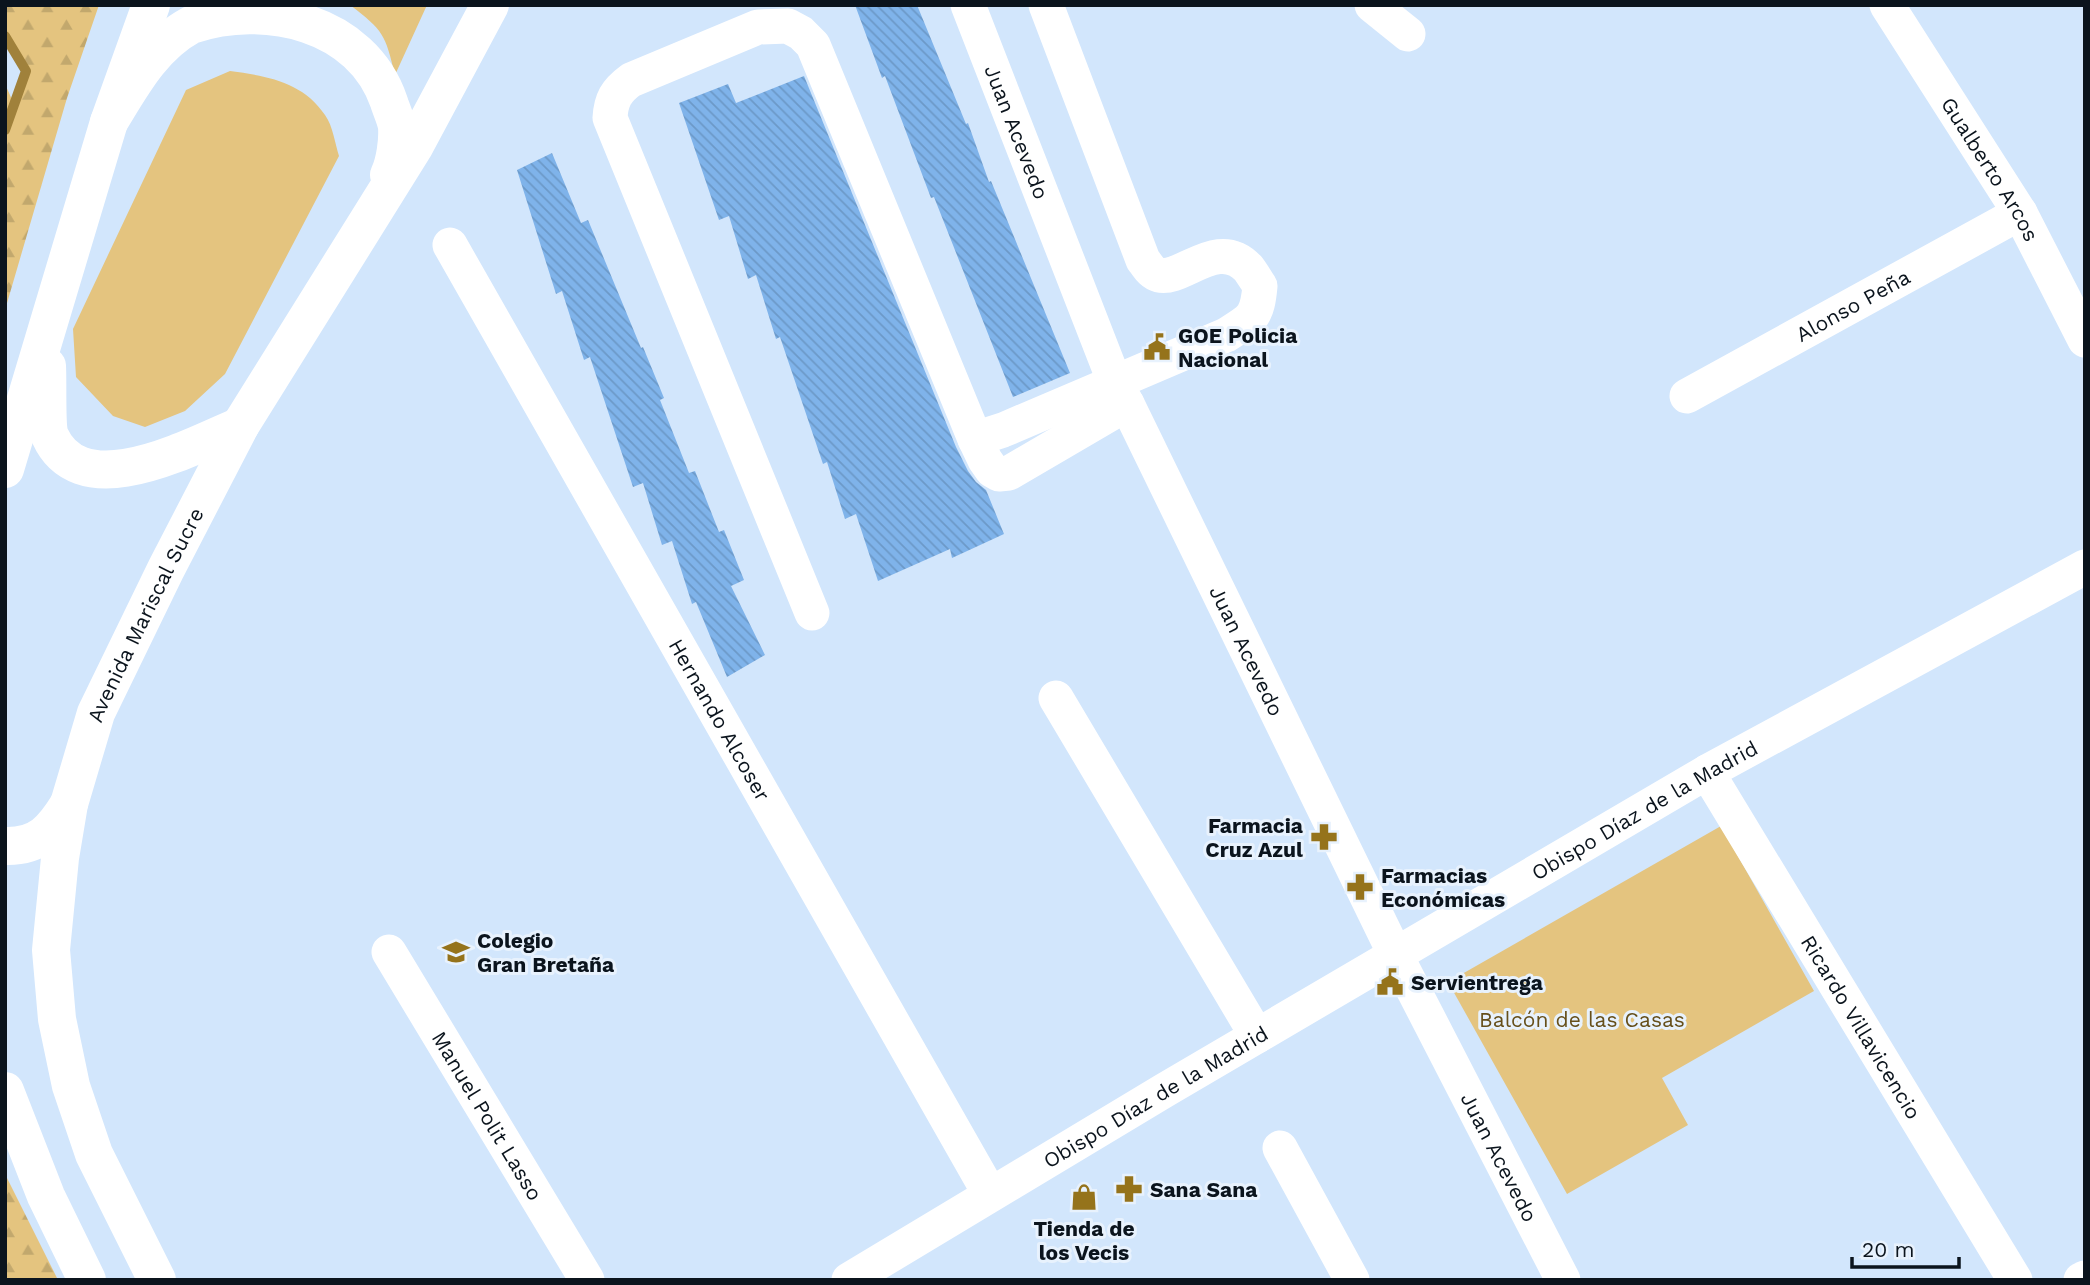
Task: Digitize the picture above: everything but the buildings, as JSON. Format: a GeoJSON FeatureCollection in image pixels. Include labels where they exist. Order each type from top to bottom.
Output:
{"type":"FeatureCollection","features":[{"type":"Feature","properties":{"kind":"main road","name":"Avenida Mariscal Sucre"},"geometry":{"type":"LineString","coordinates":[[157,1280],[94,1154],[71,1086],[57,1020],[51,950],[60,858],[69,804],[96,713],[240,426],[414,147],[490,5]]}},
{"type":"Feature","properties":{"kind":"main road"},"geometry":{"type":"LineString","coordinates":[[5,469],[109,122],[150,6]]}},
{"type":"Feature","properties":{"kind":"main road"},"geometry":{"type":"LineString","coordinates":[[109,122],[155,52],[191,24],[233,10],[278,9],[320,22],[357,48],[383,84],[397,127],[393,167],[372,215]]}},
{"type":"Feature","properties":{"kind":"main road"},"geometry":{"type":"LineString","coordinates":[[46,333],[50,435],[68,459],[87,469],[106,470],[138,465],[240,426]]}},
{"type":"Feature","properties":{"kind":"main road"},"geometry":{"type":"LineString","coordinates":[[5,846],[36,841],[54,828],[69,804]]}},
{"type":"Feature","properties":{"kind":"main road"},"geometry":{"type":"LineString","coordinates":[[5,1091],[46,1196],[87,1280]]}},
{"type":"Feature","properties":{"kind":"street","name":"Juan Acevedo"},"geometry":{"type":"LineString","coordinates":[[968,5],[1121,393],[1395,954],[1563,1280]]}},
{"type":"Feature","properties":{"kind":"street"},"geometry":{"type":"LineString","coordinates":[[813,613],[610,118],[611,103],[618,89],[631,80],[758,27],[788,26],[801,33],[813,45],[975,439],[1121,393],[1251,320],[1258,306],[1260,286],[1246,266],[1228,256],[1205,260],[1166,276],[1152,272],[1143,260],[1046,5]]}},
{"type":"Feature","properties":{"kind":"street"},"geometry":{"type":"LineString","coordinates":[[1371,5],[1408,34]]}},
{"type":"Feature","properties":{"kind":"street","name":"Gualberto Arcos"},"geometry":{"type":"LineString","coordinates":[[1887,5],[2020,213],[2085,340]]}},
{"type":"Feature","properties":{"kind":"street","name":"Alonso Peña"},"geometry":{"type":"LineString","coordinates":[[1687,396],[2020,213]]}},
{"type":"Feature","properties":{"kind":"street","name":"Hernando Alcoser"},"geometry":{"type":"LineString","coordinates":[[450,245],[990,1194]]}},
{"type":"Feature","properties":{"kind":"street","name":"Obispo Díaz de la Madrid"},"geometry":{"type":"LineString","coordinates":[[849,1280],[1395,954],[1707,772],[2085,567]]}},
{"type":"Feature","properties":{"kind":"street"},"geometry":{"type":"LineString","coordinates":[[1056,698],[1257,1036]]}},
{"type":"Feature","properties":{"kind":"street","name":"Ricardo Villavicencio"},"geometry":{"type":"LineString","coordinates":[[1707,772],[2015,1280]]}},
{"type":"Feature","properties":{"kind":"street","name":"Manuel Polit Lasso"},"geometry":{"type":"LineString","coordinates":[[389,952],[587,1280]]}},
{"type":"Feature","properties":{"kind":"street"},"geometry":{"type":"LineString","coordinates":[[1280,1148],[1352,1280]]}},
{"type":"Feature","properties":{"kind":"green space"},"geometry":{"type":"Polygon","coordinates":[[[5,5],[99,5],[67,98],[5,310],[5,130],[12,112],[5,123],[5,84],[14,104],[26,71],[5,36],[5,5]]]}},
{"type":"Feature","properties":{"kind":"green space"},"geometry":{"type":"Polygon","coordinates":[[[350,5],[427,5],[395,75],[382,34],[350,5]]]}},
{"type":"Feature","properties":{"kind":"green space"},"geometry":{"type":"Polygon","coordinates":[[[230,71],[271,78],[306,95],[328,119],[339,156],[225,374],[185,411],[145,427],[113,416],[76,377],[73,329],[186,90],[230,71]]]}},
{"type":"Feature","properties":{"kind":"green space","name":"Balcón de las Casas"},"geometry":{"type":"Polygon","coordinates":[[[1721,826],[1814,991],[1662,1078],[1688,1125],[1567,1194],[1448,982],[1721,826]]]}},
{"type":"Feature","properties":{"kind":"green space"},"geometry":{"type":"Polygon","coordinates":[[[5,1174],[58,1280],[5,1280],[5,1174]]]}},
{"type":"Feature","properties":{"kind":"waterway"},"geometry":{"type":"LineString","coordinates":[[5,36],[26,71],[5,130]]}},
{"type":"Feature","properties":{"kind":"place","name":"GOE Policia Nacional"},"geometry":{"type":"Point","coordinates":[1157,347]}},
{"type":"Feature","properties":{"kind":"place","name":"Farmacia Cruz Azul"},"geometry":{"type":"Point","coordinates":[1324,837]}},
{"type":"Feature","properties":{"kind":"place","name":"Farmacias Económicas"},"geometry":{"type":"Point","coordinates":[1360,887]}},
{"type":"Feature","properties":{"kind":"place","name":"Colegio Gran Bretaña"},"geometry":{"type":"Point","coordinates":[456,952]}},
{"type":"Feature","properties":{"kind":"place","name":"Servientrega"},"geometry":{"type":"Point","coordinates":[1390,982]}},
{"type":"Feature","properties":{"kind":"place","name":"Sana Sana"},"geometry":{"type":"Point","coordinates":[1129,1189]}},
{"type":"Feature","properties":{"kind":"place","name":"Tienda de los Vecis"},"geometry":{"type":"Point","coordinates":[1084,1197]}}]}
